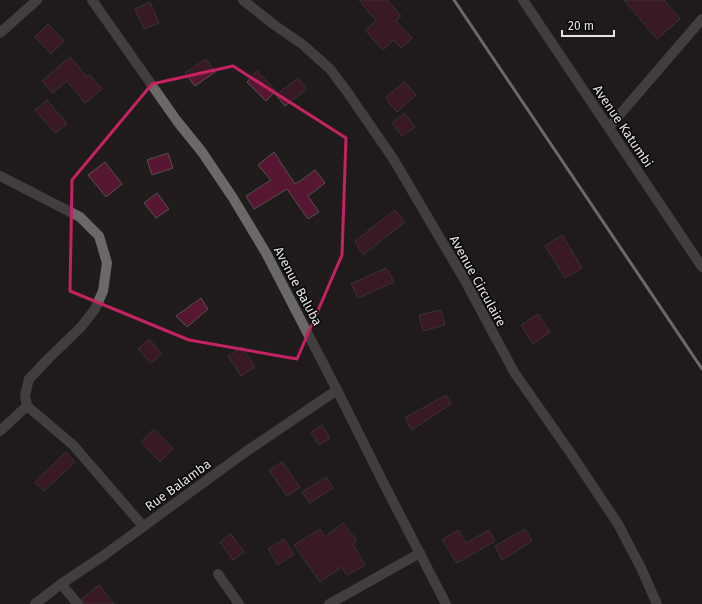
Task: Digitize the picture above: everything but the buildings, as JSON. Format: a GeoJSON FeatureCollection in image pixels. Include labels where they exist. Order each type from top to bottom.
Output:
{"type":"FeatureCollection","features":[{"type":"Feature","properties":{"kind":"street"},"geometry":{"type":"LineString","coordinates":[[0,33],[37,0]]}},
{"type":"Feature","properties":{"kind":"street","name":"Avenue Baluba"},"geometry":{"type":"LineString","coordinates":[[92,0],[177,121],[202,152],[233,198],[266,253],[338,390],[385,486],[446,604]]}},
{"type":"Feature","properties":{"kind":"street","name":"Avenue Circulaire"},"geometry":{"type":"LineString","coordinates":[[243,0],[273,24],[302,44],[330,70],[348,93],[394,160],[464,279],[514,372],[618,524],[641,568],[657,604]]}},
{"type":"Feature","properties":{"kind":"street","name":"Avenue Katumbi"},"geometry":{"type":"LineString","coordinates":[[523,0],[702,267]]}},
{"type":"Feature","properties":{"kind":"street"},"geometry":{"type":"LineString","coordinates":[[608,127],[702,19]]}},
{"type":"Feature","properties":{"kind":"street"},"geometry":{"type":"LineString","coordinates":[[0,176],[80,217],[99,236],[106,263],[103,291],[94,309],[81,327],[29,379],[25,395],[27,406],[73,445],[143,526]]}},
{"type":"Feature","properties":{"kind":"street","name":"Rue Balamba"},"geometry":{"type":"LineString","coordinates":[[35,604],[244,453],[338,390]]}},
{"type":"Feature","properties":{"kind":"street"},"geometry":{"type":"LineString","coordinates":[[0,431],[27,406]]}},
{"type":"Feature","properties":{"kind":"street"},"geometry":{"type":"LineString","coordinates":[[329,604],[420,553]]}},
{"type":"Feature","properties":{"kind":"street"},"geometry":{"type":"LineString","coordinates":[[218,574],[239,604]]}},
{"type":"Feature","properties":{"kind":"street"},"geometry":{"type":"LineString","coordinates":[[61,584],[78,604]]}},
{"type":"Feature","properties":{"kind":"highlighted area"},"geometry":{"type":"Polygon","coordinates":[[[233,66],[346,138],[342,255],[297,359],[189,340],[70,291],[72,180],[152,84],[233,66]]]}},
{"type":"Feature","properties":{"kind":"railway"},"geometry":{"type":"LineString","coordinates":[[454,0],[702,369]]}}]}
